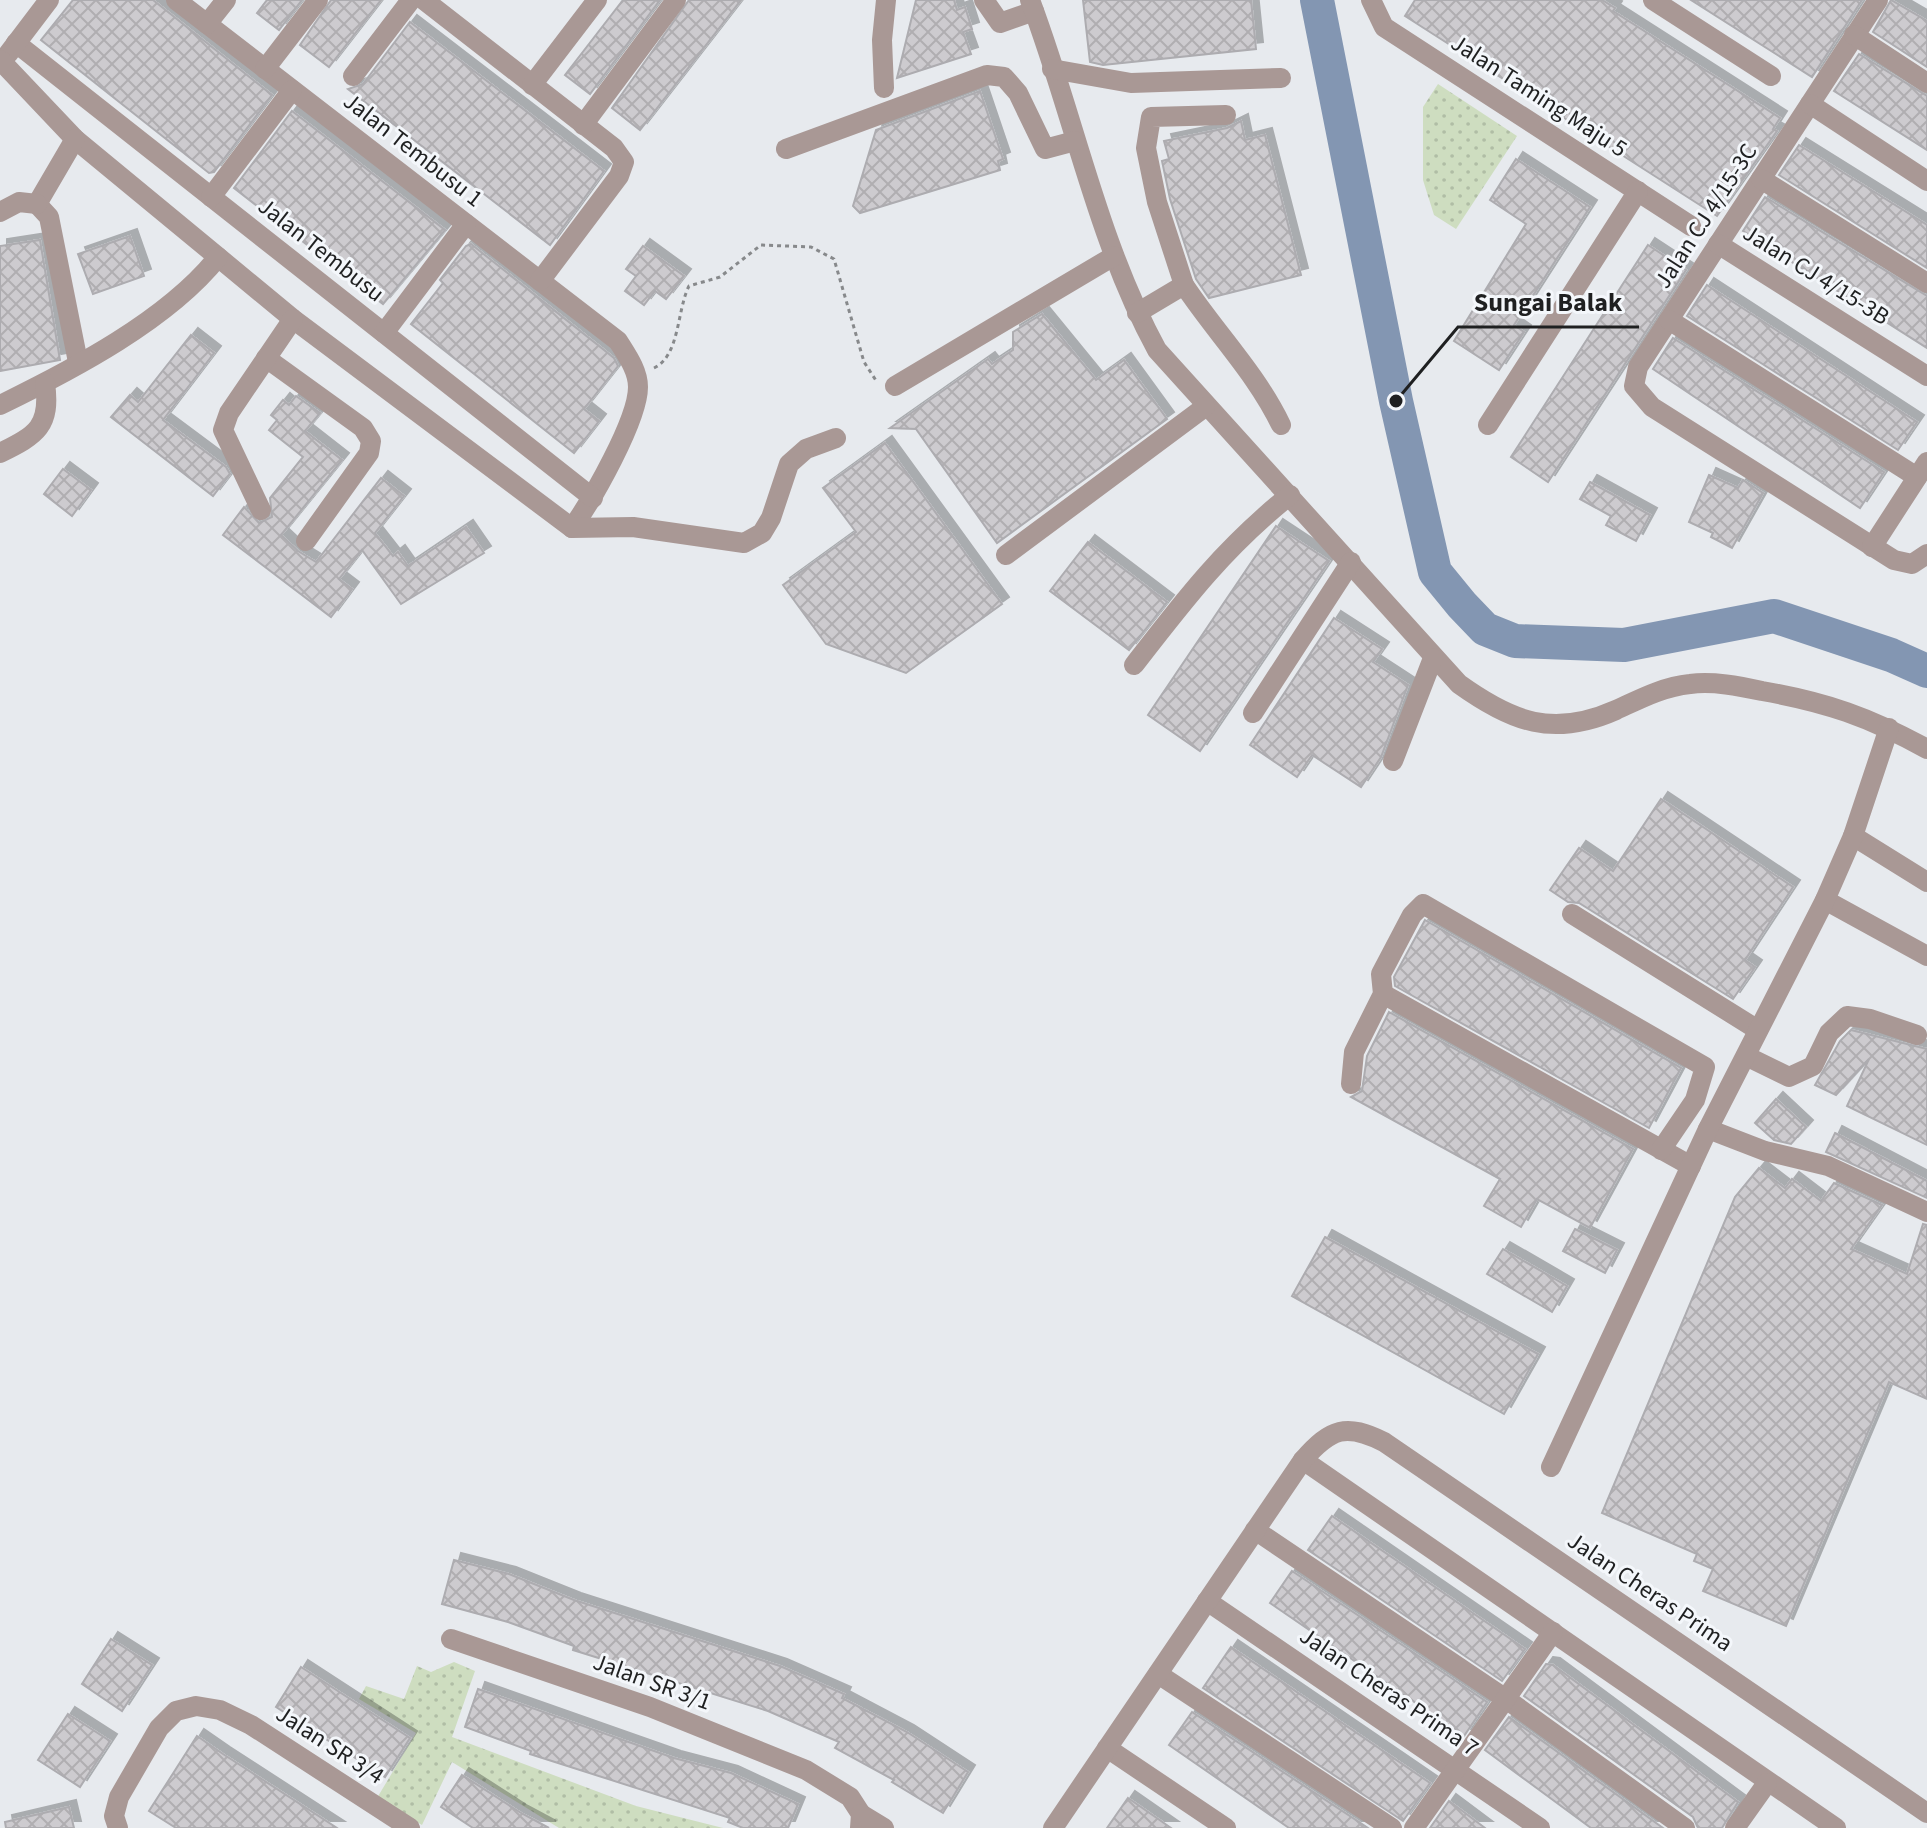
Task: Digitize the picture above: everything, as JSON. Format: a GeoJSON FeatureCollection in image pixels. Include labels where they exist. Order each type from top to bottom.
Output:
{"type":"FeatureCollection","features":[{"type":"Feature","properties":{"kind":"street"},"geometry":{"type":"LineString","coordinates":[[49,0],[1,61],[75,139],[293,319],[572,528],[633,527],[744,543],[762,533],[789,464],[806,449],[836,438]]}},
{"type":"Feature","properties":{"kind":"street","name":"Jalan Tembusu 1"},"geometry":{"type":"LineString","coordinates":[[176,0],[618,341],[635,373]]}},
{"type":"Feature","properties":{"kind":"street"},"geometry":{"type":"LineString","coordinates":[[207,24],[226,0]]}},
{"type":"Feature","properties":{"kind":"street"},"geometry":{"type":"LineString","coordinates":[[265,69],[318,0]]}},
{"type":"Feature","properties":{"kind":"street"},"geometry":{"type":"LineString","coordinates":[[353,76],[411,0]]}},
{"type":"Feature","properties":{"kind":"street"},"geometry":{"type":"LineString","coordinates":[[424,0],[614,148],[624,162],[619,176],[540,281]]}},
{"type":"Feature","properties":{"kind":"street"},"geometry":{"type":"LineString","coordinates":[[532,85],[597,0]]}},
{"type":"Feature","properties":{"kind":"street"},"geometry":{"type":"LineString","coordinates":[[583,125],[676,0]]}},
{"type":"Feature","properties":{"kind":"street"},"geometry":{"type":"LineString","coordinates":[[884,88],[882,40],[886,0]]}},
{"type":"Feature","properties":{"kind":"street"},"geometry":{"type":"LineString","coordinates":[[984,0],[1000,23],[1032,6],[1114,256],[1137,313],[1157,350],[1205,407],[1290,495],[1459,684],[1485,703],[1517,718],[1548,727],[1579,723],[1656,691],[1692,683],[1730,685],[1840,707],[1927,749]]}},
{"type":"Feature","properties":{"kind":"street","name":"Jalan Taming Maju 5"},"geometry":{"type":"LineString","coordinates":[[1371,0],[1384,27],[1691,226]]}},
{"type":"Feature","properties":{"kind":"street"},"geometry":{"type":"LineString","coordinates":[[1653,0],[1771,76]]}},
{"type":"Feature","properties":{"kind":"street","name":"Jalan CJ 4/15-3C"},"geometry":{"type":"LineString","coordinates":[[1878,0],[1638,367],[1634,386],[1652,407],[1872,547],[1894,560],[1920,559]]}},
{"type":"Feature","properties":{"kind":"street"},"geometry":{"type":"LineString","coordinates":[[1854,35],[1927,83]]}},
{"type":"Feature","properties":{"kind":"street","name":"Jalan Tembusu"},"geometry":{"type":"LineString","coordinates":[[16,43],[593,498]]}},
{"type":"Feature","properties":{"kind":"street"},"geometry":{"type":"LineString","coordinates":[[1052,69],[1131,83],[1281,78]]}},
{"type":"Feature","properties":{"kind":"street"},"geometry":{"type":"LineString","coordinates":[[786,149],[987,75],[1004,77],[1018,93],[1045,149],[1075,141]]}},
{"type":"Feature","properties":{"kind":"street"},"geometry":{"type":"LineString","coordinates":[[211,197],[292,90]]}},
{"type":"Feature","properties":{"kind":"street"},"geometry":{"type":"LineString","coordinates":[[1810,104],[1927,181]]}},
{"type":"Feature","properties":{"kind":"street"},"geometry":{"type":"LineString","coordinates":[[1226,115],[1151,117],[1146,148],[1184,285],[1210,324],[1264,389],[1281,425]]}},
{"type":"Feature","properties":{"kind":"street"},"geometry":{"type":"LineString","coordinates":[[37,204],[75,139]]}},
{"type":"Feature","properties":{"kind":"street"},"geometry":{"type":"LineString","coordinates":[[1761,179],[1927,283]]}},
{"type":"Feature","properties":{"kind":"street"},"geometry":{"type":"LineString","coordinates":[[1488,425],[1638,191]]}},
{"type":"Feature","properties":{"kind":"street"},"geometry":{"type":"LineString","coordinates":[[0,212],[19,202],[37,204],[49,217],[78,362]]}},
{"type":"Feature","properties":{"kind":"street"},"geometry":{"type":"LineString","coordinates":[[384,333],[466,224]]}},
{"type":"Feature","properties":{"kind":"street","name":"Jalan CJ 4/15-3B"},"geometry":{"type":"LineString","coordinates":[[1718,244],[1927,376]]}},
{"type":"Feature","properties":{"kind":"street"},"geometry":{"type":"LineString","coordinates":[[895,386],[1114,256]]}},
{"type":"Feature","properties":{"kind":"street"},"geometry":{"type":"LineString","coordinates":[[0,405],[45,383],[176,302],[218,257]]}},
{"type":"Feature","properties":{"kind":"street"},"geometry":{"type":"LineString","coordinates":[[1137,313],[1184,285]]}},
{"type":"Feature","properties":{"kind":"street"},"geometry":{"type":"LineString","coordinates":[[261,510],[223,430],[229,413],[293,319]]}},
{"type":"Feature","properties":{"kind":"street"},"geometry":{"type":"LineString","coordinates":[[1669,320],[1922,469],[1872,547]]}},
{"type":"Feature","properties":{"kind":"street"},"geometry":{"type":"LineString","coordinates":[[266,358],[363,428],[371,441],[369,453],[306,541]]}},
{"type":"Feature","properties":{"kind":"street"},"geometry":{"type":"LineString","coordinates":[[572,528],[593,498],[632,412],[638,386],[635,373]]}},
{"type":"Feature","properties":{"kind":"street"},"geometry":{"type":"LineString","coordinates":[[0,453],[22,442],[45,419],[48,409],[45,383]]}},
{"type":"Feature","properties":{"kind":"street"},"geometry":{"type":"LineString","coordinates":[[1006,555],[1205,407]]}},
{"type":"Feature","properties":{"kind":"street"},"geometry":{"type":"LineString","coordinates":[[1134,665],[1203,576],[1242,533],[1290,495]]}},
{"type":"Feature","properties":{"kind":"street"},"geometry":{"type":"LineString","coordinates":[[1253,713],[1351,562]]}},
{"type":"Feature","properties":{"kind":"street"},"geometry":{"type":"LineString","coordinates":[[1393,761],[1433,658]]}},
{"type":"Feature","properties":{"kind":"street"},"geometry":{"type":"LineString","coordinates":[[1551,1467],[1708,1129],[1825,900],[1853,836],[1889,728]]}},
{"type":"Feature","properties":{"kind":"street"},"geometry":{"type":"LineString","coordinates":[[1853,836],[1927,882]]}},
{"type":"Feature","properties":{"kind":"street"},"geometry":{"type":"LineString","coordinates":[[1825,900],[1927,956]]}},
{"type":"Feature","properties":{"kind":"street"},"geometry":{"type":"LineString","coordinates":[[1351,1084],[1354,1052],[1383,994],[1381,974],[1412,915],[1423,904],[1705,1067],[1695,1100],[1661,1150]]}},
{"type":"Feature","properties":{"kind":"street"},"geometry":{"type":"LineString","coordinates":[[1572,914],[1758,1030]]}},
{"type":"Feature","properties":{"kind":"street"},"geometry":{"type":"LineString","coordinates":[[1383,994],[1691,1166]]}},
{"type":"Feature","properties":{"kind":"street"},"geometry":{"type":"LineString","coordinates":[[1746,1056],[1789,1077],[1813,1066],[1829,1033],[1847,1016],[1870,1019],[1917,1035]]}},
{"type":"Feature","properties":{"kind":"street"},"geometry":{"type":"LineString","coordinates":[[1708,1129],[1765,1151],[1828,1166],[1927,1212]]}},
{"type":"Feature","properties":{"kind":"street","name":"Jalan Cheras Prima"},"geometry":{"type":"LineString","coordinates":[[1303,1460],[1320,1440],[1338,1431],[1361,1431],[1384,1442],[1927,1813]]}},
{"type":"Feature","properties":{"kind":"street"},"geometry":{"type":"LineString","coordinates":[[1053,1828],[1303,1460],[1836,1828]]}},
{"type":"Feature","properties":{"kind":"street"},"geometry":{"type":"LineString","coordinates":[[1255,1530],[1506,1699],[1685,1828]]}},
{"type":"Feature","properties":{"kind":"street","name":"Jalan Cheras Prima 7"},"geometry":{"type":"LineString","coordinates":[[1207,1601],[1540,1828]]}},
{"type":"Feature","properties":{"kind":"street"},"geometry":{"type":"LineString","coordinates":[[1414,1828],[1553,1632]]}},
{"type":"Feature","properties":{"kind":"street","name":"Jalan SR 3/1"},"geometry":{"type":"LineString","coordinates":[[451,1639],[650,1707],[832,1783],[850,1797],[860,1821]]}},
{"type":"Feature","properties":{"kind":"street"},"geometry":{"type":"LineString","coordinates":[[1158,1674],[1392,1828]]}},
{"type":"Feature","properties":{"kind":"street","name":"Jalan SR 3/4"},"geometry":{"type":"LineString","coordinates":[[116,1822],[119,1797],[159,1728],[176,1711],[196,1706],[220,1710],[251,1725],[410,1828]]}},
{"type":"Feature","properties":{"kind":"street"},"geometry":{"type":"LineString","coordinates":[[1107,1748],[1226,1828]]}},
{"type":"Feature","properties":{"kind":"street"},"geometry":{"type":"LineString","coordinates":[[1735,1828],[1767,1783]]}},
{"type":"Feature","properties":{"kind":"street"},"geometry":{"type":"LineString","coordinates":[[860,1821],[884,1828]]}},
{"type":"Feature","properties":{"kind":"path"},"geometry":{"type":"LineString","coordinates":[[635,373],[653,369],[665,359],[689,286],[720,277],[761,245],[822,250],[834,259],[864,362],[878,384],[888,389],[895,386]]}},
{"type":"Feature","properties":{"kind":"green space"},"geometry":{"type":"Polygon","coordinates":[[[1438,84],[1517,136],[1456,229],[1434,215],[1423,180],[1423,107],[1438,84]]]}},
{"type":"Feature","properties":{"kind":"green space"},"geometry":{"type":"Polygon","coordinates":[[[454,1662],[475,1671],[452,1737],[636,1806],[723,1828],[559,1828],[452,1762],[422,1825],[377,1798],[416,1733],[359,1699],[366,1686],[404,1699],[417,1666],[431,1672],[454,1662]]]}},
{"type":"Feature","properties":{"kind":"building"},"geometry":{"type":"Polygon","coordinates":[[[73,0],[153,0],[272,95],[214,172],[209,173],[41,40],[73,0]]]}},
{"type":"Feature","properties":{"kind":"building"},"geometry":{"type":"Polygon","coordinates":[[[267,0],[302,0],[279,30],[257,13],[267,0]]]}},
{"type":"Feature","properties":{"kind":"building"},"geometry":{"type":"Polygon","coordinates":[[[331,0],[381,0],[329,67],[300,45],[331,0]]]}},
{"type":"Feature","properties":{"kind":"building"},"geometry":{"type":"Polygon","coordinates":[[[623,0],[660,0],[590,94],[565,75],[623,0]]]}},
{"type":"Feature","properties":{"kind":"building"},"geometry":{"type":"Polygon","coordinates":[[[689,0],[741,0],[640,130],[612,108],[689,0]]]}},
{"type":"Feature","properties":{"kind":"building"},"geometry":{"type":"Polygon","coordinates":[[[916,0],[954,0],[957,10],[965,7],[972,29],[963,32],[971,54],[897,78],[916,0]]]}},
{"type":"Feature","properties":{"kind":"building"},"geometry":{"type":"Polygon","coordinates":[[[1083,0],[1251,0],[1256,49],[1103,65],[1090,62],[1083,0]]]}},
{"type":"Feature","properties":{"kind":"building"},"geometry":{"type":"Polygon","coordinates":[[[1415,0],[1602,0],[1615,8],[1613,11],[1780,118],[1773,129],[1777,131],[1717,216],[1405,16],[1415,0]]]}},
{"type":"Feature","properties":{"kind":"building"},"geometry":{"type":"Polygon","coordinates":[[[1691,0],[1862,0],[1812,77],[1691,0]]]}},
{"type":"Feature","properties":{"kind":"building"},"geometry":{"type":"Polygon","coordinates":[[[1891,0],[1927,21],[1927,67],[1873,32],[1891,0]]]}},
{"type":"Feature","properties":{"kind":"building"},"geometry":{"type":"Polygon","coordinates":[[[410,22],[604,171],[550,245],[348,89],[363,84],[410,22]]]}},
{"type":"Feature","properties":{"kind":"building"},"geometry":{"type":"Polygon","coordinates":[[[1859,54],[1927,96],[1927,150],[1834,91],[1859,54]]]}},
{"type":"Feature","properties":{"kind":"building"},"geometry":{"type":"Polygon","coordinates":[[[980,91],[1003,159],[998,161],[1000,170],[860,213],[853,206],[876,130],[980,91]]]}},
{"type":"Feature","properties":{"kind":"building"},"geometry":{"type":"Polygon","coordinates":[[[292,111],[445,230],[383,304],[234,188],[292,111]]]}},
{"type":"Feature","properties":{"kind":"building"},"geometry":{"type":"Polygon","coordinates":[[[1241,121],[1245,140],[1265,135],[1301,275],[1209,298],[1196,279],[1170,199],[1162,161],[1169,159],[1164,141],[1227,128],[1241,121]]]}},
{"type":"Feature","properties":{"kind":"building"},"geometry":{"type":"Polygon","coordinates":[[[1799,145],[1927,225],[1927,268],[1779,175],[1799,145]]]}},
{"type":"Feature","properties":{"kind":"building"},"geometry":{"type":"Polygon","coordinates":[[[1516,159],[1590,207],[1514,325],[1524,332],[1499,370],[1454,341],[1526,224],[1490,200],[1516,159]]]}},
{"type":"Feature","properties":{"kind":"building"},"geometry":{"type":"Polygon","coordinates":[[[1765,197],[1927,296],[1927,348],[1743,231],[1765,197]]]}},
{"type":"Feature","properties":{"kind":"building"},"geometry":{"type":"Polygon","coordinates":[[[130,236],[144,276],[93,294],[78,254],[130,236]]]}},
{"type":"Feature","properties":{"kind":"building"},"geometry":{"type":"Polygon","coordinates":[[[40,240],[60,360],[0,371],[0,246],[40,240]]]}},
{"type":"Feature","properties":{"kind":"building"},"geometry":{"type":"Polygon","coordinates":[[[471,244],[614,358],[618,366],[584,409],[599,421],[574,453],[411,324],[443,283],[440,280],[466,246],[471,244]]]}},
{"type":"Feature","properties":{"kind":"building"},"geometry":{"type":"Polygon","coordinates":[[[1648,245],[1686,270],[1548,482],[1511,457],[1648,245]]]}},
{"type":"Feature","properties":{"kind":"building"},"geometry":{"type":"Polygon","coordinates":[[[643,246],[684,276],[666,299],[655,291],[644,305],[625,291],[636,276],[626,269],[643,246]]]}},
{"type":"Feature","properties":{"kind":"building"},"geometry":{"type":"Polygon","coordinates":[[[1707,285],[1917,422],[1898,450],[1687,316],[1707,285]]]}},
{"type":"Feature","properties":{"kind":"building"},"geometry":{"type":"Polygon","coordinates":[[[1042,314],[1096,380],[1124,360],[1167,419],[997,543],[916,429],[890,428],[988,359],[992,364],[1013,350],[1013,332],[1042,314]]]}},
{"type":"Feature","properties":{"kind":"building"},"geometry":{"type":"Polygon","coordinates":[[[191,335],[214,353],[163,420],[226,467],[230,474],[213,496],[111,417],[130,395],[138,402],[191,335]]]}},
{"type":"Feature","properties":{"kind":"building"},"geometry":{"type":"Polygon","coordinates":[[[1673,338],[1884,472],[1860,508],[1653,369],[1673,338]]]}},
{"type":"Feature","properties":{"kind":"building"},"geometry":{"type":"Polygon","coordinates":[[[296,396],[320,413],[305,431],[342,460],[281,535],[298,551],[316,562],[381,478],[404,496],[375,533],[393,556],[398,552],[408,566],[466,527],[484,553],[401,604],[362,550],[339,579],[352,589],[331,617],[223,535],[244,507],[259,523],[272,517],[270,498],[303,457],[269,430],[277,420],[271,415],[283,400],[289,405],[296,396]]]}},
{"type":"Feature","properties":{"kind":"building"},"geometry":{"type":"Polygon","coordinates":[[[885,443],[1002,604],[906,673],[826,644],[783,585],[856,532],[823,488],[885,443]]]}},
{"type":"Feature","properties":{"kind":"building"},"geometry":{"type":"Polygon","coordinates":[[[63,469],[91,490],[72,516],[44,494],[63,469]]]}},
{"type":"Feature","properties":{"kind":"building"},"geometry":{"type":"Polygon","coordinates":[[[1709,475],[1738,488],[1743,480],[1763,493],[1732,548],[1711,537],[1713,533],[1689,522],[1709,475]]]}},
{"type":"Feature","properties":{"kind":"building"},"geometry":{"type":"Polygon","coordinates":[[[1590,482],[1650,515],[1636,541],[1606,525],[1611,516],[1580,499],[1590,482]]]}},
{"type":"Feature","properties":{"kind":"building"},"geometry":{"type":"Polygon","coordinates":[[[1276,526],[1329,561],[1200,751],[1148,715],[1276,526]]]}},
{"type":"Feature","properties":{"kind":"building"},"geometry":{"type":"Polygon","coordinates":[[[1088,542],[1167,602],[1129,650],[1050,591],[1088,542]]]}},
{"type":"Feature","properties":{"kind":"building"},"geometry":{"type":"Polygon","coordinates":[[[1334,618],[1382,649],[1373,662],[1408,685],[1381,757],[1361,787],[1312,755],[1297,777],[1250,745],[1334,618]]]}},
{"type":"Feature","properties":{"kind":"building"},"geometry":{"type":"Polygon","coordinates":[[[1661,799],[1793,887],[1745,960],[1755,967],[1733,999],[1579,903],[1568,902],[1550,890],[1579,848],[1613,871],[1661,799]]]}},
{"type":"Feature","properties":{"kind":"building"},"geometry":{"type":"Polygon","coordinates":[[[1425,920],[1681,1068],[1649,1128],[1395,986],[1394,977],[1425,920]]]}},
{"type":"Feature","properties":{"kind":"building"},"geometry":{"type":"Polygon","coordinates":[[[1389,1012],[1633,1149],[1590,1228],[1537,1199],[1521,1227],[1484,1206],[1500,1179],[1351,1097],[1362,1091],[1367,1056],[1389,1012]]]}},
{"type":"Feature","properties":{"kind":"building"},"geometry":{"type":"Polygon","coordinates":[[[1851,1030],[1927,1049],[1927,1145],[1847,1106],[1869,1059],[1836,1095],[1815,1085],[1840,1041],[1851,1030]]]}},
{"type":"Feature","properties":{"kind":"building"},"geometry":{"type":"Polygon","coordinates":[[[1776,1099],[1806,1127],[1791,1144],[1774,1140],[1755,1123],[1776,1099]]]}},
{"type":"Feature","properties":{"kind":"building"},"geometry":{"type":"Polygon","coordinates":[[[1835,1133],[1927,1181],[1927,1198],[1826,1152],[1835,1133]]]}},
{"type":"Feature","properties":{"kind":"building"},"geometry":{"type":"Polygon","coordinates":[[[1759,1168],[1785,1188],[1792,1179],[1821,1201],[1834,1183],[1882,1205],[1851,1249],[1907,1274],[1923,1224],[1927,1225],[1927,1399],[1889,1382],[1786,1626],[1703,1591],[1713,1569],[1694,1561],[1697,1554],[1602,1513],[1735,1197],[1759,1168]]]}},
{"type":"Feature","properties":{"kind":"building"},"geometry":{"type":"Polygon","coordinates":[[[1575,1229],[1617,1250],[1605,1273],[1563,1251],[1575,1229]]]}},
{"type":"Feature","properties":{"kind":"building"},"geometry":{"type":"Polygon","coordinates":[[[1325,1237],[1538,1354],[1504,1414],[1292,1296],[1325,1237]]]}},
{"type":"Feature","properties":{"kind":"building"},"geometry":{"type":"Polygon","coordinates":[[[1503,1249],[1567,1286],[1552,1312],[1487,1274],[1503,1249]]]}},
{"type":"Feature","properties":{"kind":"building"},"geometry":{"type":"Polygon","coordinates":[[[1332,1516],[1525,1649],[1502,1681],[1308,1550],[1332,1516]]]}},
{"type":"Feature","properties":{"kind":"building"},"geometry":{"type":"Polygon","coordinates":[[[454,1560],[509,1574],[574,1600],[780,1666],[844,1694],[842,1698],[907,1732],[968,1772],[943,1813],[892,1782],[894,1780],[835,1748],[839,1742],[768,1711],[573,1650],[574,1646],[508,1622],[442,1604],[454,1560]]]}},
{"type":"Feature","properties":{"kind":"building"},"geometry":{"type":"Polygon","coordinates":[[[1292,1571],[1487,1702],[1464,1736],[1270,1603],[1292,1571]]]}},
{"type":"Feature","properties":{"kind":"building"},"geometry":{"type":"Polygon","coordinates":[[[111,1639],[152,1665],[122,1711],[82,1684],[111,1639]]]}},
{"type":"Feature","properties":{"kind":"building"},"geometry":{"type":"Polygon","coordinates":[[[1231,1647],[1430,1783],[1403,1821],[1203,1688],[1231,1647]]]}},
{"type":"Feature","properties":{"kind":"building"},"geometry":{"type":"Polygon","coordinates":[[[1546,1664],[1553,1665],[1738,1802],[1722,1828],[1698,1828],[1693,1817],[1524,1696],[1546,1664]]]}},
{"type":"Feature","properties":{"kind":"building"},"geometry":{"type":"Polygon","coordinates":[[[301,1667],[410,1738],[385,1777],[276,1707],[301,1667]]]}},
{"type":"Feature","properties":{"kind":"building"},"geometry":{"type":"Polygon","coordinates":[[[478,1689],[674,1758],[731,1773],[798,1804],[788,1828],[743,1828],[728,1822],[730,1818],[530,1754],[531,1751],[465,1727],[478,1689]]]}},
{"type":"Feature","properties":{"kind":"building"},"geometry":{"type":"Polygon","coordinates":[[[1192,1712],[1368,1828],[1289,1828],[1169,1745],[1192,1712]]]}},
{"type":"Feature","properties":{"kind":"building"},"geometry":{"type":"Polygon","coordinates":[[[68,1714],[110,1741],[80,1787],[38,1760],[68,1714]]]}},
{"type":"Feature","properties":{"kind":"building"},"geometry":{"type":"Polygon","coordinates":[[[1509,1717],[1663,1828],[1591,1828],[1485,1750],[1509,1717]]]}},
{"type":"Feature","properties":{"kind":"building"},"geometry":{"type":"Polygon","coordinates":[[[197,1736],[337,1828],[176,1828],[149,1811],[197,1736]]]}},
{"type":"Feature","properties":{"kind":"building"},"geometry":{"type":"Polygon","coordinates":[[[462,1775],[549,1828],[473,1828],[441,1807],[462,1775]]]}},
{"type":"Feature","properties":{"kind":"building"},"geometry":{"type":"Polygon","coordinates":[[[1128,1798],[1171,1828],[1107,1828],[1128,1798]]]}},
{"type":"Feature","properties":{"kind":"building"},"geometry":{"type":"Polygon","coordinates":[[[1449,1801],[1485,1828],[1430,1828],[1449,1801]]]}},
{"type":"Feature","properties":{"kind":"building"},"geometry":{"type":"Polygon","coordinates":[[[69,1807],[74,1828],[6,1828],[5,1822],[69,1807]]]}},
{"type":"Feature","properties":{"kind":"waterway"},"geometry":{"type":"LineString","coordinates":[[1317,0],[1396,401],[1435,572],[1462,605],[1485,629],[1515,641],[1624,645],[1774,616],[1891,655],[1927,671]]}},
{"type":"Feature","properties":{"kind":"place","name":"Sungai Balak"},"geometry":{"type":"Point","coordinates":[1396,401]}}]}
